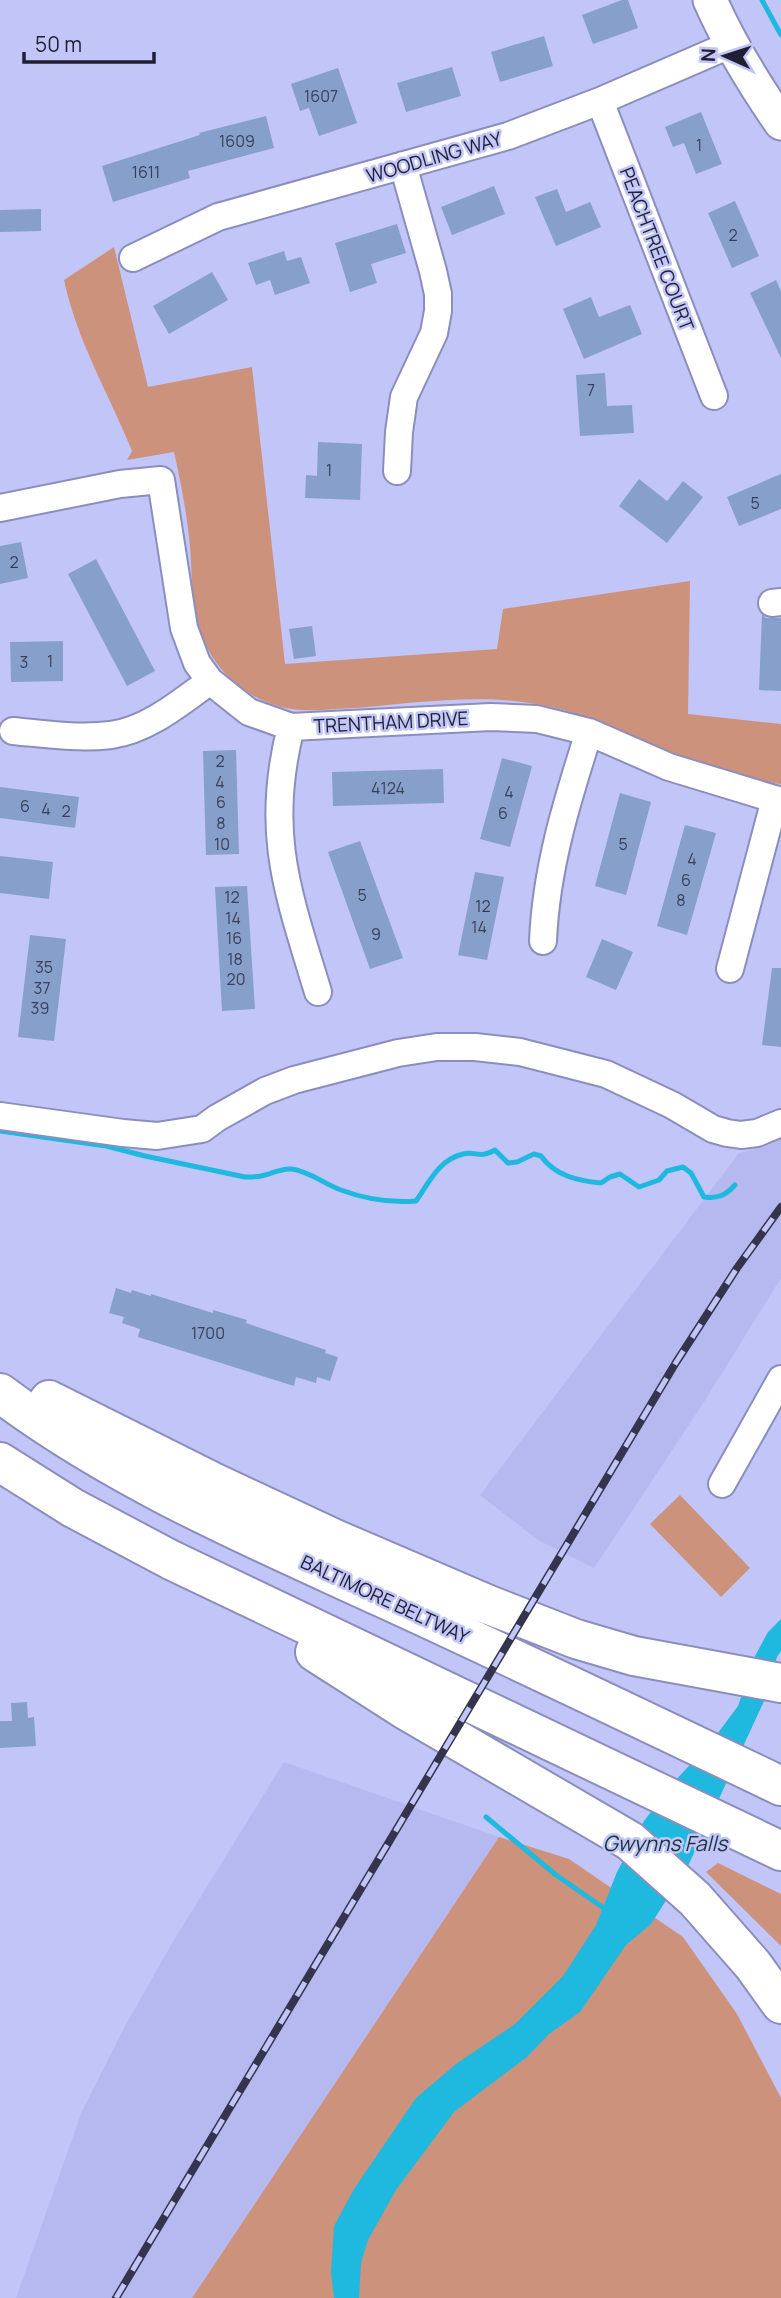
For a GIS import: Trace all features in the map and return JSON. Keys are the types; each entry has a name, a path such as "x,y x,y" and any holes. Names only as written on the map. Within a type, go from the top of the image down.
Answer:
{"highway":[{"path":"0,1373 215,1483 476,1600 576,1639 634,1656 781,1683"},
{"name":"BALTIMORE BELTWAY","path":"0,1393 28,1414 100,1458 199,1511 766,1779"},
{"path":"0,1462 73,1508 172,1560 781,1851"},
{"path":"172,1560 404,1709 630,1841 695,1899 753,1965 781,2004"}],"main road":[{"path":"710,0 760,93 781,123"}],"street":[{"name":"WOODLING WAY","path":"133,258 218,217 509,136 600,101 732,44"},
{"name":"PEACHTREE COURT","path":"600,101 714,397"},
{"path":"397,471 404,397 434,333 438,311 438,294 433,271 403,165"},
{"name":"TRENTHAM DRIVE","path":"0,508 120,484 161,480 184,628 198,663 210,681 249,712 291,727 491,717 537,719 589,732 669,767 778,800"},
{"path":"13,731 75,736 113,735 168,711 210,681"},
{"path":"291,727 279,786 279,846 288,894 318,992"},
{"path":"543,942 544,907 552,862 560,826 589,732"},
{"path":"730,969 778,800"},
{"path":"0,1116 158,1136 202,1129 265,1091 294,1080 398,1053 437,1047 475,1047 520,1052 606,1074 672,1105 713,1129 727,1133 757,1133 781,1123"},
{"path":"722,1484 781,1379"}],"shaded area":[{"path":"114,247 148,387 252,367 285,664 497,649 503,609 690,581 688,714 781,724 781,784 746,779 711,769 591,719 530,703 464,699 299,710 265,701 237,684 225,673 206,646 195,615 187,522 174,452 127,460 132,451 85,346 70,303 64,280"},
{"path":"781,1139 781,1278 704,1402 594,1568 538,1540 480,1495 739,1153 764,1147"},
{"path":"680,1495 750,1568 721,1597 650,1524"},
{"path":"284,1762 499,1837 192,2298 16,2298 82,2111 124,2028 171,1945"},
{"path":"499,1837 569,1859 683,1937 737,2014 781,2098 781,2298 192,2298"},
{"path":"718,1863 781,1894 781,1946 706,1872"}],"water":[{"name":"Gwynns Falls","path":"781,1619 781,1651 764,1701 688,1866 651,1924 626,1945 580,2012 549,2034 527,2057 454,2112 396,2190 368,2240 361,2263 359,2298 334,2298 331,2272 334,2226 354,2189 416,2098 456,2064 515,2024 563,1976 596,1925 617,1872 644,1821 738,1706 755,1656 768,1632"}],"building":[{"path":"628,0 638,28 593,44 582,15"},
{"path":"544,36 553,66 500,82 491,52"},
{"path":"452,67 461,96 406,112 397,83"},
{"path":"338,68 357,123 319,136 309,108 300,111 291,84"},
{"path":"701,112 722,164 696,174 684,143 673,147 665,127"},
{"path":"266,116 274,148 188,171 190,178 113,202 102,166 200,135 199,133"},
{"path":"494,186 505,214 452,235 441,207"},
{"path":"557,189 566,212 590,202 601,227 556,246 535,197"},
{"path":"735,201 759,256 732,268 708,213"},
{"path":"41,209 41,231 0,232 0,210"},
{"path":"397,224 406,253 371,264 377,283 350,292 335,243"},
{"path":"284,251 287,261 301,257 310,283 275,295 270,280 256,285 248,263"},
{"path":"212,272 228,300 169,334 153,306"},
{"path":"776,280 781,291 781,358 750,293"},
{"path":"591,297 599,317 630,305 642,334 584,359 563,309"},
{"path":"605,373 607,406 632,405 634,433 580,436 576,375"},
{"path":"318,442 362,444 360,500 305,498 306,475 317,476"},
{"path":"781,474 781,509 739,526 727,497"},
{"path":"639,479 667,501 683,481 703,497 667,543 619,506"},
{"path":"21,542 28,578 0,584 0,546"},
{"path":"96,559 155,671 127,686 68,574"},
{"path":"762,614 766,618 781,618 781,691 759,690"},
{"path":"312,626 316,656 294,659 289,629"},
{"path":"63,641 63,681 11,682 10,642"},
{"path":"236,750 239,854 206,855 203,751"},
{"path":"502,758 532,766 510,847 480,839"},
{"path":"443,769 444,803 333,806 332,772"},
{"path":"0,787 79,797 75,828 0,818"},
{"path":"620,793 651,802 626,895 595,886"},
{"path":"685,825 716,833 687,935 657,926"},
{"path":"360,841 403,958 370,969 328,852"},
{"path":"0,856 53,862 49,899 0,893"},
{"path":"475,872 504,877 487,960 458,955"},
{"path":"247,886 255,1009 222,1011 215,887"},
{"path":"30,935 66,939 54,1041 18,1037"},
{"path":"602,939 633,952 616,990 586,977"},
{"path":"772,968 781,968 781,1047 762,1045"},
{"path":"116,1288 131,1293 132,1290 151,1294 213,1313 213,1310 247,1320 246,1323 326,1350 325,1353 338,1357 330,1381 317,1377 316,1383 296,1377 294,1386 138,1337 140,1329 122,1323 124,1317 109,1313"},
{"path":"27,1702 28,1718 34,1717 36,1746 0,1748 0,1721 12,1721 11,1703"}],"waterway":[{"path":"762,0 781,35"},
{"path":"0,1131 106,1146 245,1177 292,1169 350,1193 388,1201 416,1201 435,1173 447,1161 463,1154 485,1154 495,1150 508,1163 534,1154 541,1156 560,1173 593,1182 601,1183 620,1174 639,1187 659,1180 667,1171 683,1167 691,1173 704,1197 721,1196 735,1185"},
{"path":"486,1817 556,1875 608,1911"}],"railway":[{"path":"116,2298 675,1364 737,1268 781,1207"}]}
